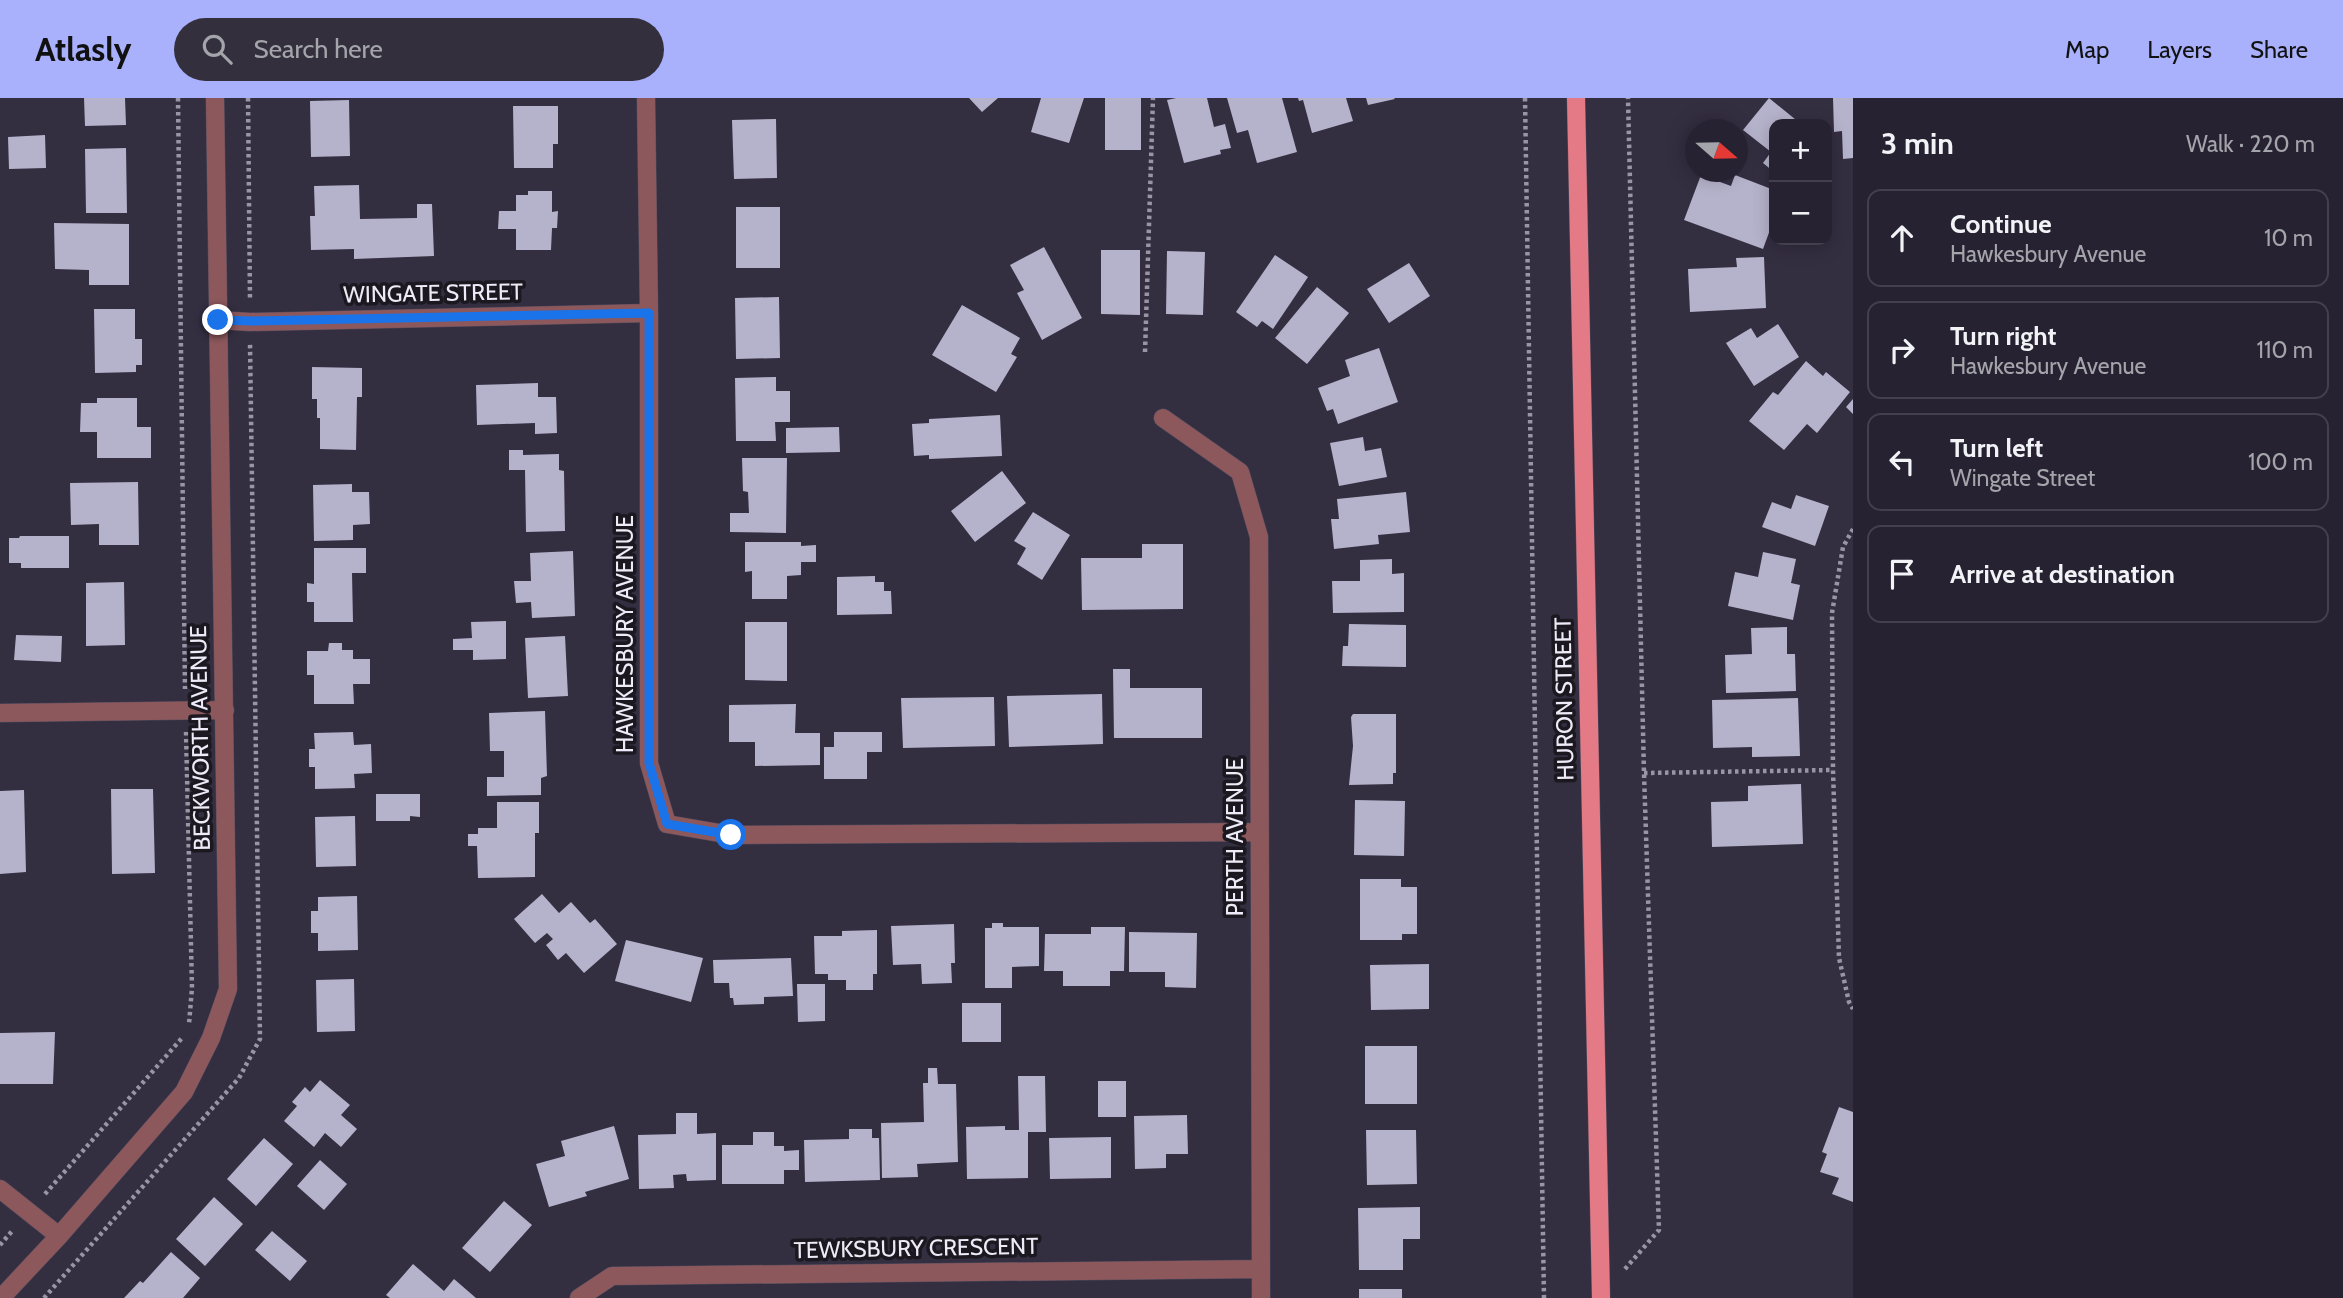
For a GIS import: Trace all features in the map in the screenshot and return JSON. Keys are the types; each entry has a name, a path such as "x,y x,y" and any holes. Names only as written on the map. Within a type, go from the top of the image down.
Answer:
{"main road":[{"name":"HURON STREET","path":"1576,98 1601,1298"}],"street":[{"name":"BECKWORTH AVENUE","path":"1,1298 60,1236 184,1092 211,1038 228,989 215,98"},
{"name":"HAWKESBURY AVENUE","path":"646,98 649,763 667,824 731,835 1260,832"},
{"name":"WINGATE STREET","path":"218,320 649,313"},
{"name":"PERTH AVENUE","path":"1163,418 1240,472 1259,537 1261,1298"},
{"path":"0,713 225,710"},
{"path":"0,1189 60,1236"},
{"name":"TEWKSBURY CRESCENT","path":"579,1298 612,1276 1261,1269"}],"path":[{"path":"29,1213 188,1031 192,988 178,98"},
{"path":"248,98 250,321"},
{"path":"1145,352 1153,98"},
{"path":"1525,98 1544,1298"},
{"path":"1625,1269 1660,1230 1644,773 1628,98"},
{"path":"1853,529 1843,547 1832,612 1833,770 1839,958 1853,1009"},
{"path":"1644,773 1833,770"}],"building":[{"path":"84,98 125,98 126,125 85,126"},
{"path":"969,98 998,98 982,112"},
{"path":"1041,98 1084,98 1069,143 1031,132"},
{"path":"1105,98 1141,98 1141,150 1105,150"},
{"path":"1207,98 1214,127 1225,124 1231,148 1220,150 1221,154 1184,163 1167,100"},
{"path":"1227,98 1282,98 1297,152 1257,163 1248,130 1237,133"},
{"path":"1298,98 1346,98 1353,121 1312,133 1303,100 1299,101"},
{"path":"1366,98 1394,98 1395,99 1368,105"},
{"path":"1769,98 1795,119 1769,119 1769,150 1748,134 1748,124"},
{"path":"1833,98 1853,98 1853,158 1843,159 1842,131 1834,132"},
{"path":"349,100 350,156 311,157 310,101"},
{"path":"513,106 558,106 558,144 553,144 553,168 514,168"},
{"path":"776,119 777,178 734,179 732,120"},
{"path":"45,135 46,168 9,169 8,137"},
{"path":"126,148 127,213 86,213 85,149"},
{"path":"1769,155 1769,168 1763,163"},
{"path":"1748,180 1769,188 1769,233 1763,249 1684,220 1698,182 1720,182 1731,186 1732,182"},
{"path":"359,185 360,219 417,218 417,204 432,204 434,256 354,259 354,249 311,250 310,216 315,216 314,186"},
{"path":"528,191 552,191 552,212 558,211 557,228 552,228 551,250 516,250 516,229 498,229 499,211 516,211 516,195 528,195"},
{"path":"736,207 780,207 780,268 736,268"},
{"path":"54,223 129,224 129,285 89,285 89,270 55,269"},
{"path":"1044,247 1082,318 1042,340 1017,293 1024,290 1010,265"},
{"path":"1101,250 1140,250 1140,315 1101,314"},
{"path":"1167,251 1205,252 1203,315 1166,314"},
{"path":"1275,255 1308,277 1273,329 1262,321 1257,327 1236,312"},
{"path":"1764,257 1766,308 1690,312 1688,269 1737,267 1736,258"},
{"path":"1409,263 1430,296 1389,323 1367,289"},
{"path":"1317,287 1349,313 1307,364 1275,338"},
{"path":"779,297 780,358 736,359 735,298"},
{"path":"962,305 1020,338 1011,354 1017,357 996,392 932,355"},
{"path":"94,309 135,309 135,339 142,339 142,365 136,365 136,372 95,373"},
{"path":"1778,324 1799,357 1754,386 1726,343 1751,328 1757,338"},
{"path":"1379,348 1398,402 1338,424 1333,409 1327,411 1318,388 1350,376 1345,360"},
{"path":"1806,361 1823,376 1826,372 1850,392 1817,433 1807,424 1784,450 1749,421 1773,392 1778,395"},
{"path":"312,367 362,368 362,397 357,397 356,450 320,449 317,399 312,399"},
{"path":"776,377 776,391 790,391 790,422 775,422 776,441 736,441 735,378"},
{"path":"538,383 538,397 556,397 557,433 535,434 535,423 477,425 476,385"},
{"path":"97,398 137,398 137,427 151,427 151,458 97,458 97,432 80,432 81,403 97,403"},
{"path":"1853,399 1853,414 1846,407"},
{"path":"1000,415 1002,456 929,459 929,455 914,456 912,424 929,423 929,419"},
{"path":"839,427 840,452 786,453 786,428"},
{"path":"1363,437 1365,451 1381,448 1387,477 1339,486 1330,443"},
{"path":"509,450 523,450 523,455 559,454 559,470 564,471 565,531 526,532 525,470 509,470"},
{"path":"742,458 787,458 786,533 730,532 730,513 749,513 748,492 743,491"},
{"path":"1002,471 1026,503 975,542 951,511"},
{"path":"138,482 139,545 99,545 99,524 71,525 70,483"},
{"path":"352,484 352,492 369,492 370,524 353,525 353,540 314,541 313,485"},
{"path":"1406,492 1410,532 1378,535 1379,544 1334,549 1331,519 1339,519 1337,499"},
{"path":"1796,495 1829,506 1815,546 1762,527 1772,502 1791,509"},
{"path":"1033,512 1070,535 1042,580 1017,564 1026,548 1014,541"},
{"path":"69,536 69,568 21,568 21,563 9,563 9,538"},
{"path":"745,542 801,542 801,546 816,545 816,562 801,562 801,575 787,576 787,599 752,599 752,571 745,572"},
{"path":"1142,544 1183,544 1183,609 1082,610 1081,558 1142,558"},
{"path":"314,548 366,548 366,573 352,573 353,622 314,622 314,602 307,602 307,583 314,584"},
{"path":"573,551 575,616 532,618 531,602 516,603 514,581 531,581 530,553"},
{"path":"1763,552 1796,559 1791,583 1800,585 1793,620 1728,606 1735,572 1758,577"},
{"path":"1392,559 1392,574 1404,573 1404,612 1333,613 1332,581 1360,581 1360,560"},
{"path":"875,576 875,582 884,582 884,591 891,591 892,614 837,615 837,577"},
{"path":"124,582 125,645 86,646 86,583"},
{"path":"506,621 506,659 473,660 473,650 453,650 453,639 472,638 471,622"},
{"path":"745,622 787,622 787,681 745,680"},
{"path":"1349,624 1406,625 1406,667 1342,666 1343,646 1348,646"},
{"path":"1787,627 1787,654 1795,654 1796,691 1726,693 1725,655 1752,654 1751,628"},
{"path":"16,635 62,636 61,662 14,660"},
{"path":"565,636 568,696 528,698 525,638"},
{"path":"329,643 342,643 342,650 353,650 353,659 370,659 370,684 353,684 354,704 314,704 314,675 307,675 307,651 328,651"},
{"path":"1113,669 1130,669 1130,688 1202,688 1202,738 1114,738"},
{"path":"1102,694 1103,744 1009,747 1007,696"},
{"path":"994,697 995,746 903,748 901,698"},
{"path":"1798,698 1800,756 1752,757 1752,747 1713,748 1712,700"},
{"path":"796,704 795,733 820,733 820,765 755,766 755,742 729,742 729,705"},
{"path":"545,711 547,776 541,778 541,795 487,796 487,777 504,777 504,751 490,751 489,713"},
{"path":"1353,714 1396,714 1396,773 1393,773 1393,784 1349,785"},
{"path":"353,732 354,745 371,744 372,773 354,774 355,788 315,789 315,767 309,767 309,749 315,749 314,733"},
{"path":"834,732 882,732 882,752 867,752 867,779 824,779 824,747 834,747"},
{"path":"1801,784 1803,844 1712,847 1711,802 1748,801 1748,786"},
{"path":"111,789 153,789 155,873 112,874"},
{"path":"24,790 26,872 0,874 0,791"},
{"path":"376,794 420,794 420,817 410,816 410,821 376,821"},
{"path":"1355,800 1405,801 1404,856 1354,855"},
{"path":"497,802 539,802 539,833 535,833 535,877 478,878 477,846 468,846 468,834 478,834 478,828 497,828"},
{"path":"355,816 356,866 316,867 315,817"},
{"path":"1360,879 1401,879 1401,887 1417,887 1417,934 1402,934 1402,940 1360,940"},
{"path":"542,894 559,913 571,902 590,923 595,919 617,944 584,973 566,953 558,960 546,945 553,939 547,933 535,943 514,919"},
{"path":"357,896 358,950 318,951 318,933 311,933 311,911 318,911 318,897"},
{"path":"992,923 1003,923 1003,927 1039,927 1039,966 1012,967 1012,988 985,988 985,928 992,928"},
{"path":"954,924 955,963 951,963 952,983 922,984 921,964 893,965 891,926"},
{"path":"1091,927 1125,927 1124,971 1110,971 1110,986 1063,986 1063,971 1044,971 1045,934 1091,934"},
{"path":"877,930 877,974 873,974 873,990 846,990 846,980 828,980 828,974 815,974 814,936 842,936 842,931"},
{"path":"1129,932 1197,933 1196,988 1165,987 1165,972 1129,972"},
{"path":"626,940 703,958 691,1002 615,981"},
{"path":"791,958 793,996 764,997 764,1004 734,1005 733,998 730,998 729,983 714,983 713,960"},
{"path":"1429,964 1429,1009 1371,1010 1370,965"},
{"path":"354,979 355,1031 317,1032 316,980"},
{"path":"797,984 825,984 825,1021 798,1022"},
{"path":"962,1003 1001,1003 1001,1042 962,1042"},
{"path":"55,1032 53,1084 0,1084 0,1033"},
{"path":"1365,1046 1417,1046 1417,1104 1365,1104"},
{"path":"928,1068 937,1068 938,1084 956,1084 958,1162 917,1164 918,1177 882,1178 881,1123 924,1122 923,1083 928,1083"},
{"path":"1018,1076 1045,1076 1046,1132 1028,1132 1028,1178 967,1179 966,1127 1005,1126 1005,1130 1019,1130"},
{"path":"320,1080 350,1105 341,1115 357,1129 341,1147 325,1133 314,1147 284,1121 297,1106 292,1102 305,1087 310,1092"},
{"path":"1098,1081 1126,1081 1126,1117 1098,1117"},
{"path":"1839,1107 1853,1112 1853,1202 1832,1194 1839,1178 1820,1172 1827,1154 1822,1152"},
{"path":"676,1113 697,1113 697,1134 716,1133 716,1180 687,1181 686,1174 673,1175 674,1188 639,1189 638,1135 676,1134"},
{"path":"1187,1115 1188,1154 1166,1154 1166,1168 1135,1169 1134,1116"},
{"path":"614,1126 629,1179 585,1192 587,1196 549,1207 536,1164 565,1156 561,1141"},
{"path":"849,1129 872,1129 872,1138 879,1138 880,1180 805,1182 804,1140 849,1139"},
{"path":"1366,1130 1416,1130 1417,1184 1367,1185"},
{"path":"753,1132 774,1132 774,1146 784,1146 784,1151 799,1150 799,1170 784,1170 784,1184 722,1184 722,1145 753,1145"},
{"path":"1111,1137 1111,1178 1050,1179 1049,1138"},
{"path":"264,1138 293,1164 256,1206 227,1179"},
{"path":"320,1160 347,1184 324,1210 297,1186"},
{"path":"214,1197 243,1224 205,1266 176,1239"},
{"path":"504,1201 532,1225 490,1272 462,1248"},
{"path":"1420,1207 1420,1239 1403,1239 1403,1270 1359,1270 1358,1208"},
{"path":"272,1231 307,1261 290,1281 255,1250"},
{"path":"171,1252 200,1278 183,1298 124,1298 140,1281 143,1283"},
{"path":"413,1264 444,1291 454,1279 476,1298 390,1298 386,1295"},
{"path":"1359,1289 1402,1289 1402,1298 1359,1298"}],"route":[{"path":"218,320 649,313 649,763 667,824 731,835"}]}
